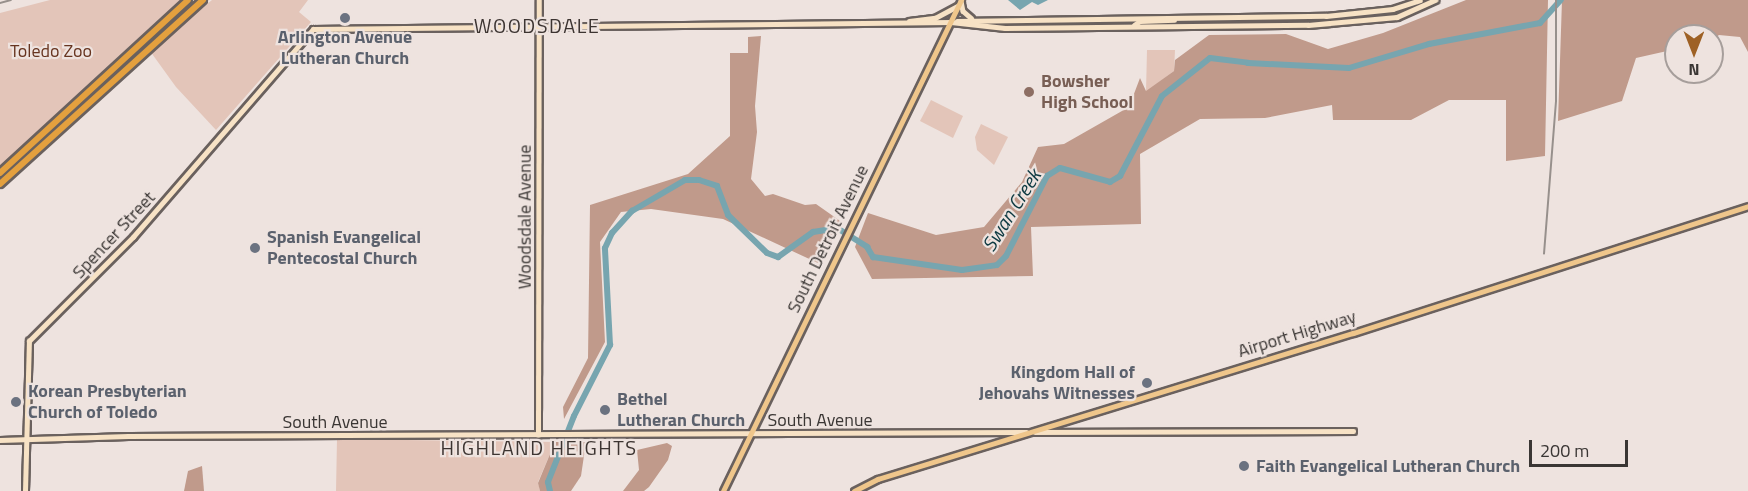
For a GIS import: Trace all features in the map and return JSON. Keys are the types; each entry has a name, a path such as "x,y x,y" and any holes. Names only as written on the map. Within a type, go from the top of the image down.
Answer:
{"highway":[{"path":"0,173 188,0"},
{"path":"0,184 203,0"}],"main road":[{"name":"South Detroit Avenue","path":"723,491 961,2"},
{"name":"Airport Highway","path":"854,491 878,479 1748,206"}],"street":[{"name":"Woodsdale Avenue","path":"539,0 541,435"},
{"path":"539,27 904,23 1352,14 1393,9 1420,0"},
{"path":"951,22 993,28 1345,22 1397,17 1435,0"},
{"path":"904,23 934,18 961,2 964,14 976,20"},
{"path":"1134,25 1140,21 1228,17"},
{"name":"Spencer Street","path":"25,491 29,341 133,237 313,29 539,27"},
{"name":"South Avenue","path":"0,440 128,436 1353,431"}],"green space":[{"name":"Toledo Zoo","path":"50,0 180,0 0,166 0,13"},
{"path":"212,0 308,0 299,12 311,22 216,130 176,87 150,51"},
{"path":"1147,50 1175,50 1174,71 1146,92"},
{"path":"931,100 963,116 953,138 920,121"},
{"path":"981,124 1008,137 994,165 977,150 975,137"},
{"path":"337,439 555,442 538,482 540,491 336,491"}],"shaded area":[{"path":"1466,0 1548,0 1545,156 1506,161 1506,100 1449,100 1411,120 1333,120 1332,105 1265,118 1200,119 1140,154 1141,224 1031,227 1033,276 872,279 855,247 868,213 936,235 984,227 1022,182 1038,147 1064,144 1129,107 1140,78 1146,91 1174,71 1175,60 1209,35 1286,34 1328,49 1383,33"},
{"path":"1562,0 1748,0 1748,52 1740,37 1724,35 1724,24 1664,24 1664,52 1636,58 1622,101 1558,121"},
{"path":"761,36 755,106 757,132 751,179 765,196 773,194 805,205 816,204 843,223 818,263 723,219 651,209 621,212 600,242 605,342 564,419 563,407 588,358 590,205 688,174 730,136 730,53 748,53 748,37"},
{"path":"555,442 586,442 581,476 571,491 540,491 538,483"},
{"path":"667,443 672,446 668,460 649,487 644,491 623,491 639,470 637,450"},
{"path":"202,466 204,491 184,491 188,471"}],"water":[{"path":"1008,0 1048,0 1038,5 1032,2 1020,10"}],"waterway":[{"name":"Swan Creek","path":"550,491 548,482 574,416 610,345 605,248 612,233 632,211 685,180 699,180 717,186 728,215 767,253 778,257 813,232 837,228 867,247 873,257 962,270 997,265 1006,256 1047,176 1060,168 1110,182 1120,176 1162,96 1210,58 1248,63 1349,68 1429,44 1540,23 1561,0"}],"railway":[{"path":"0,3 11,0"},
{"path":"1544,254 1556,101 1556,0"}],"place":[{"name":"Arlington Avenue Lutheran Church","path":"345,18"},
{"name":"Bowsher High School","path":"1029,92"},
{"name":"Spanish Evangelical Pentecostal Church","path":"255,248"},
{"name":"Kingdom Hall of Jehovahs Witnesses","path":"1147,383"},
{"name":"Korean Presbyterian Church of Toledo","path":"16,402"},
{"name":"Bethel Lutheran Church","path":"605,410"},
{"name":"Faith Evangelical Lutheran Church","path":"1244,466"}],"district":[{"name":"WOODSDALE","path":"537,25"},
{"name":"HIGHLAND HEIGHTS","path":"539,447"}]}
